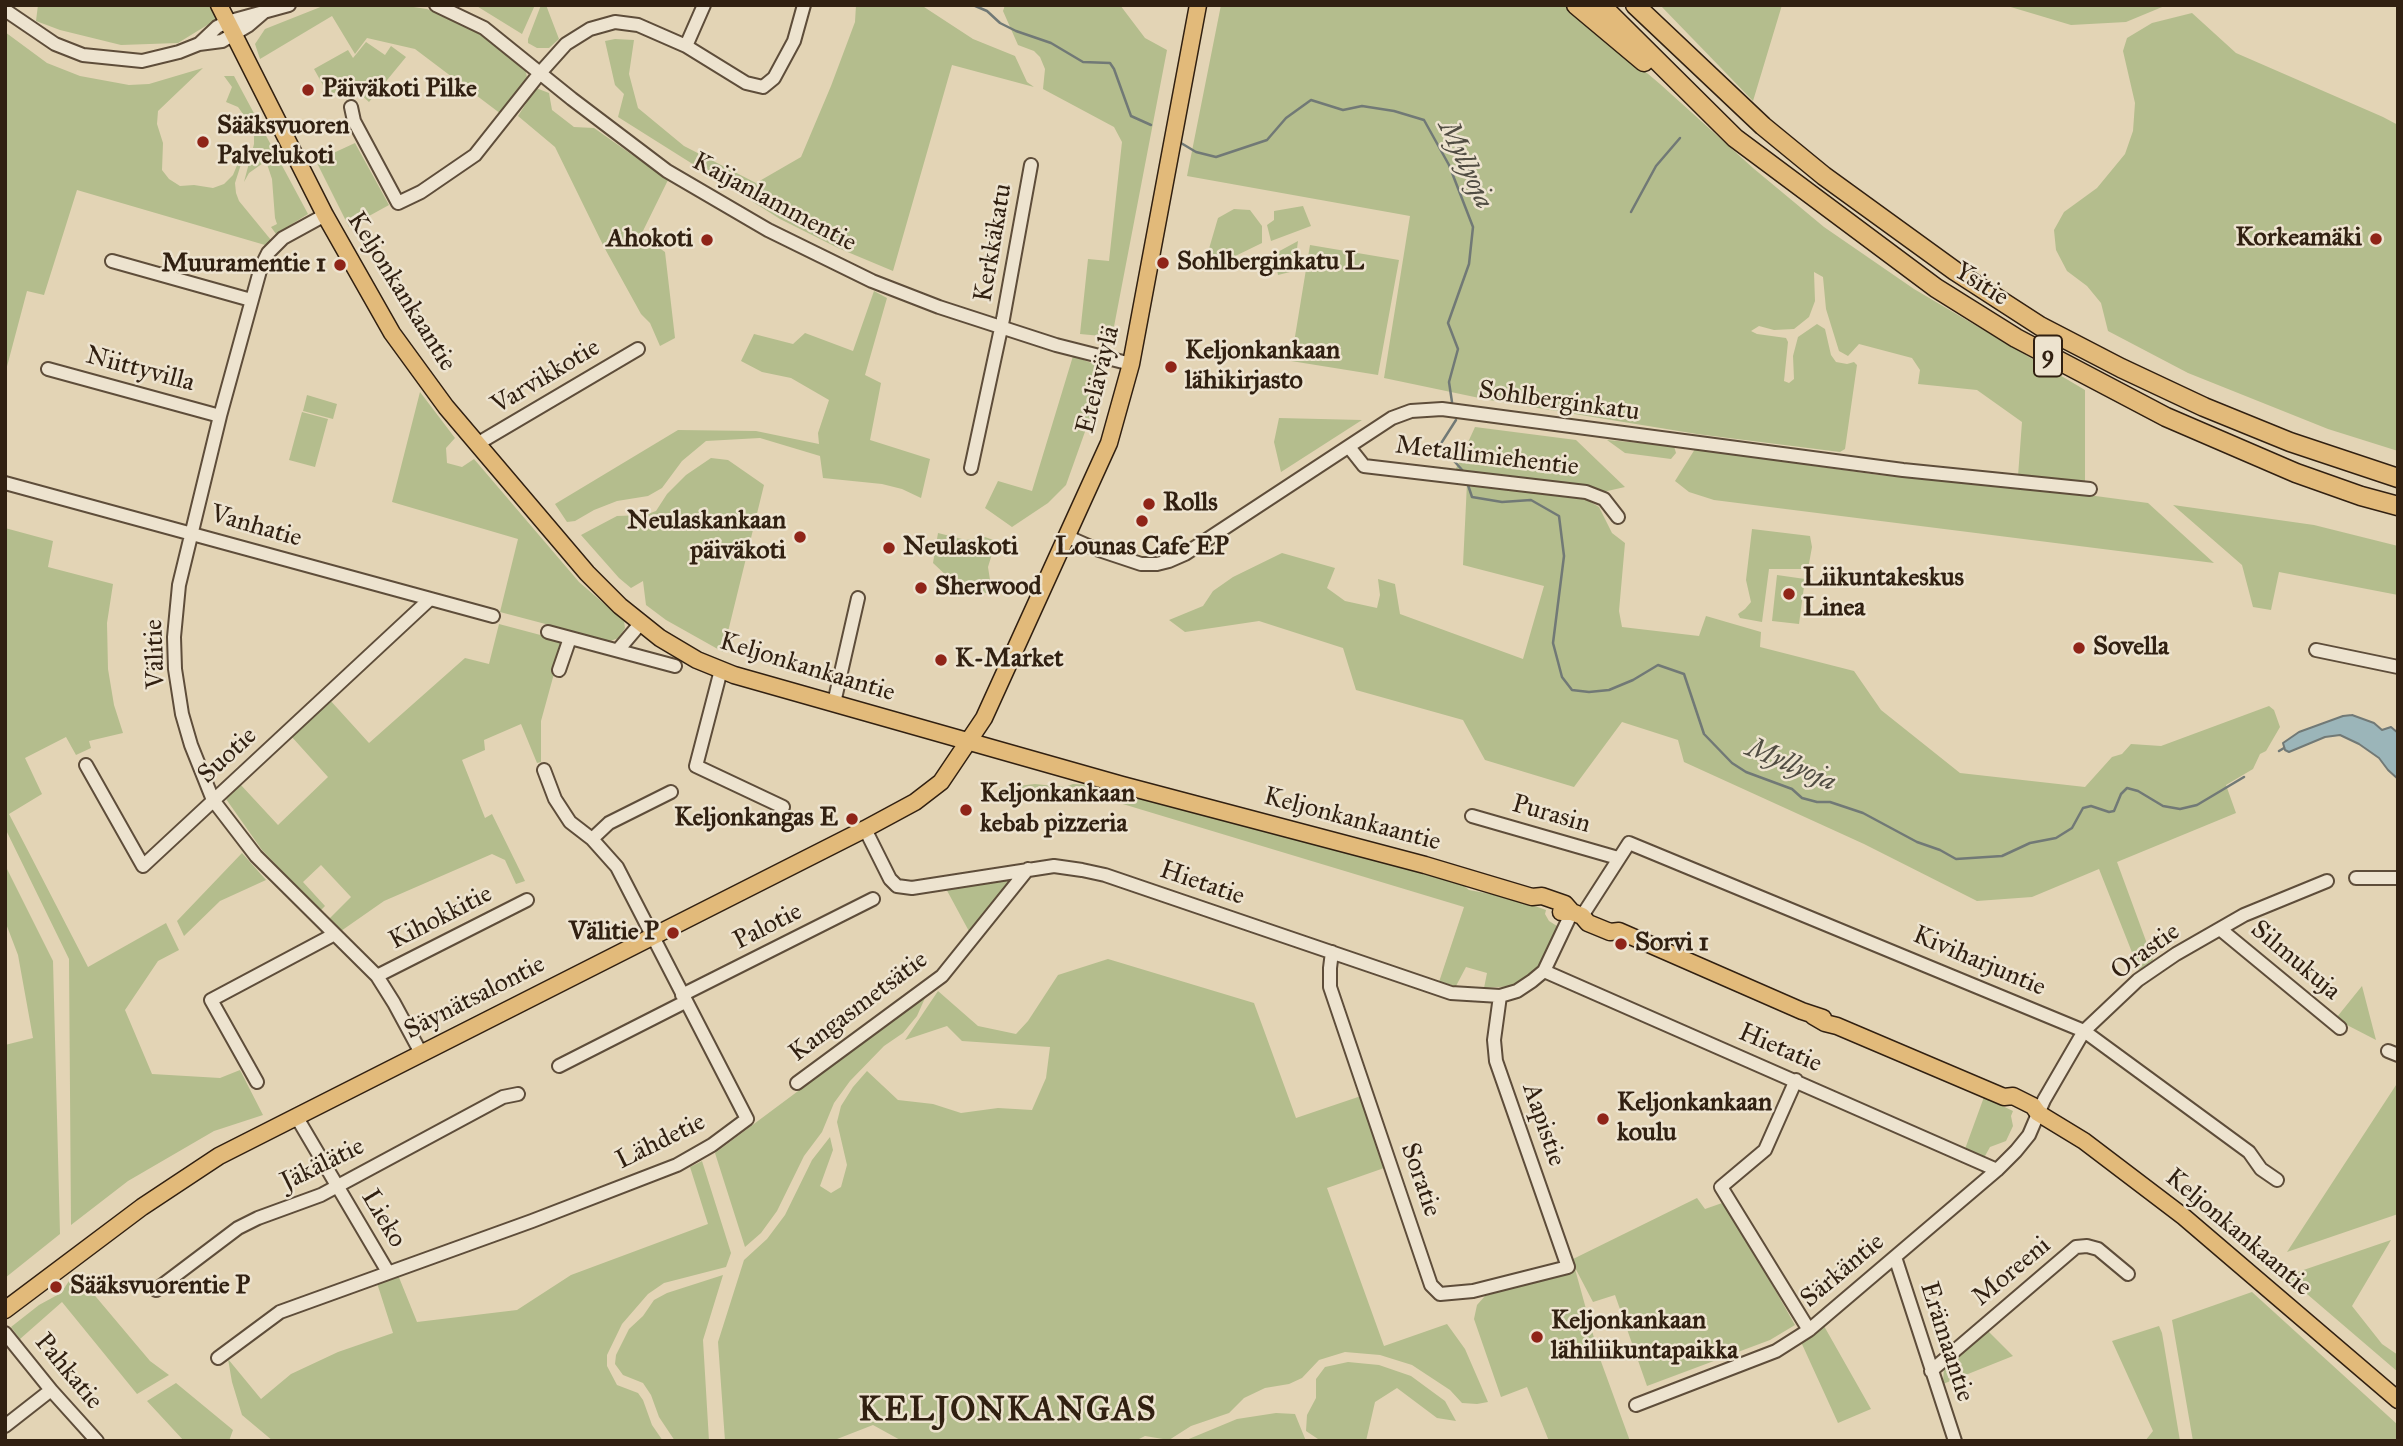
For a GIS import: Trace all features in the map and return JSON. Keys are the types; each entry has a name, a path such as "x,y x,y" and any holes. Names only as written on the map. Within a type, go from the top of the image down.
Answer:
{"highway":[{"path":"1576,5 1735,138"},
{"name":"Ysitie","path":"1601,5 1735,138 1936,288 2016,338 2166,417 2296,473 2398,506"},
{"name":"Ysitie","path":"1635,5 1754,118 1824,176 1955,271 2040,326 2204,407 2290,442 2398,478"}],"main road":[{"name":"Keljonkankaantie","path":"219,5 325,215 392,334 418,372 587,573 640,624 697,660 721,670 1122,785 1417,863 1532,897 1539,904 1562,912 1601,918 1613,924 1619,931 1825,1023 2004,1097 2010,1104 2029,1113 2038,1113 2130,1174 2398,1400"},
{"name":"Eteläväylä","path":"970,741 984,718 1109,443 1131,364 1198,5"},
{"name":"Säynätsalontie","path":"5,1310 142,1207 219,1156 915,802 941,782 970,741"}],"street":[{"path":"5,10 55,44 83,55 142,61 199,44 222,41 230,29 263,13 289,5"},
{"name":"Kaijanlammentie","path":"436,5 484,28 667,171 768,230 872,281 1001,329 1131,364"},
{"path":"685,46 704,5"},
{"path":"351,107 354,121 398,203 421,192 475,155 566,44 590,29 615,22 638,25 685,46 752,86 763,87 774,78 794,41 804,5"},
{"name":"Kerkkäkatu","path":"971,468 1001,329 1031,165"},
{"name":"Välitie","path":"325,215 283,238 268,253 261,267 220,416 179,585 174,637 175,669 182,714 191,745 214,800 256,856 377,976 421,1053"},
{"path":"112,261 251,300"},
{"name":"Varvikkotie","path":"477,444 638,349"},
{"name":"Niittyvilla","path":"48,369 220,416"},
{"name":"Sohlberginkatu","path":"1068,537 1141,564 1169,561 1185,554 1392,418 1411,411 1442,409 1903,470 2090,489"},
{"name":"Metallimiehentie","path":"1349,447 1364,466 1578,491 1604,499 1618,517"},
{"name":"Vanhatie","path":"5,483 493,616"},
{"path":"834,703 858,598"},
{"name":"Suotie","path":"86,765 143,866 429,600"},
{"path":"618,650 640,624"},
{"path":"548,632 674,666"},
{"path":"559,670 570,638"},
{"path":"2316,650 2398,667"},
{"path":"721,670 695,766 783,807"},
{"name":"Lähdetie","path":"218,1358 280,1312 677,1165 712,1145 747,1119 617,866 592,839 570,822 555,799 544,770"},
{"path":"592,839 608,823 671,792"},
{"name":"Purasin","path":"1472,816 1618,858"},
{"name":"Hietatie","path":"865,829 890,879 897,886 912,888 1054,866 1105,875 1451,993 1500,996 1517,991 1544,971 1577,914 1629,843"},
{"name":"Kiviharjuntie","path":"1629,843 2084,1031 2249,1152 2261,1169 2277,1180"},
{"name":"Kangasmetsätie","path":"797,1083 942,976 1028,869"},
{"path":"2356,878 2398,878"},
{"name":"Orastie","path":"2038,1113 2084,1031 2138,980 2176,954 2244,915 2327,881"},
{"name":"Palotie","path":"559,1066 873,899"},
{"name":"Kihokkitie","path":"377,976 527,900"},
{"name":"Silmukuja","path":"2220,929 2340,1028"},
{"path":"257,1082 211,1000 333,935"},
{"name":"Soratie","path":"1332,952 1329,968 1331,987 1431,1285 1436,1292 1450,1295 1473,1291 1568,1266"},
{"name":"Hietatie","path":"1544,971 1997,1170"},
{"name":"Aapistie","path":"1500,996 1494,1040 1496,1061 1568,1266"},
{"path":"1796,1080 1765,1150 1721,1187 1809,1330"},
{"name":"Jäkälätie","path":"156,1290 238,1228 313,1199 503,1097 518,1094"},
{"name":"Särkäntie","path":"1636,1405 1776,1351 1809,1330 1997,1170 2029,1135 2038,1113"},
{"name":"Lieko","path":"296,1116 388,1272"},
{"name":"Moreeni","path":"1931,1371 2076,1247 2098,1249 2128,1274"},
{"name":"Erämaantie","path":"1895,1257 1955,1441"},
{"name":"Pahkatie","path":"5,1333 97,1441"},
{"path":"5,1426 51,1390"}],"green space":[{"path":"38,5 217,5 222,16 178,43 121,45 60,30 36,21"},
{"path":"400,5 427,9 482,34 525,68 528,82 501,114 415,49 367,38 355,54 332,16 260,59 255,44 265,29 323,6"},
{"path":"475,5 535,5 522,34"},
{"path":"541,5 546,5 559,39 549,48 537,48 528,43"},
{"path":"856,5 921,5 973,39 1015,56 1027,82 1034,87 952,65 893,271 780,219 618,117 624,94 615,85 605,41 634,40 629,74 638,108 684,146 756,183 801,157 855,22"},
{"path":"1005,5 1120,5 1145,38 1167,50 1112,337 1080,334 1088,259 1109,261 1122,142 1114,127 1043,89 1045,69 1040,57 1034,51 1018,45 1003,11"},
{"path":"1221,5 1566,5 1824,227 1914,289 2085,390 2085,481 2018,476 2022,422 1977,390 1918,384 1920,370 1912,358 1859,344 1848,356 1839,351 1826,309 1823,277 1814,272 1815,301 1809,317 1794,329 1774,330 1759,326 1751,331 1786,338 1788,342 1784,381 1789,383 1794,379 1793,356 1798,337 1817,324 1825,329 1831,355 1836,362 1854,362 1857,365 1845,449 1840,452 1697,434 1489,400 1384,378 1410,216 1187,176"},
{"path":"1660,5 1782,5 1753,101"},
{"path":"2004,5 2167,5 2126,22 2071,25"},
{"path":"2192,13 2236,53 2398,125 2398,451 2328,429 2188,373 2108,331 2101,303 2087,286 2067,271 2056,250 2054,230 2064,212 2097,188 2125,154 2133,131 2135,103 2123,51 2127,38 2152,23"},
{"path":"5,32 47,63 80,76 129,85 149,84 203,68 158,111 157,124 163,143 162,170 180,186 213,188 224,184 233,175 240,158 242,161 235,183 239,201 271,240 265,245 77,190 44,295 27,291 5,374"},
{"path":"366,42 385,55 391,46 406,57 369,102 349,84 329,96 314,69 348,50 353,58"},
{"path":"224,76 234,76 308,214 276,234 271,227 277,224 272,179 266,161 249,173 244,182 254,134 238,107 226,102 232,87"},
{"path":"536,88 549,93 552,110 574,127 594,128 668,180 641,235 665,252 675,338 660,346 650,323 641,314 604,247 555,147 518,116"},
{"path":"355,143 389,205 349,227 316,161"},
{"path":"1303,206 1311,226 1271,241 1267,225 1274,220 1274,211"},
{"path":"1234,209 1250,210 1262,226 1262,243 1223,262 1206,259 1218,218"},
{"path":"1298,241 1294,271 1278,275 1274,254"},
{"path":"1310,245 1399,260 1378,375 1291,361"},
{"path":"874,291 887,298 865,375 881,383 870,440 930,459 921,498 882,484 823,478 820,456 760,438 706,441 682,461 662,488 648,496 617,501 575,521 567,522 555,504 678,430 756,431 819,444 818,433 829,400 791,378 762,372 741,361 754,334 793,344 805,333 853,351"},
{"path":"1073,356 1102,367 1097,398 1066,485 1048,503 1012,527 985,508 998,481 1032,491"},
{"path":"420,392 455,438 446,448 447,463 462,467 474,459 579,582 624,621 625,628 619,638 610,641 500,612 518,539 392,502"},
{"path":"307,395 337,404 333,419 303,411"},
{"path":"302,412 328,419 315,467 289,460"},
{"path":"1279,418 1362,420 1281,472 1274,442"},
{"path":"1475,427 1576,440 1625,487 1603,492 1454,473"},
{"path":"1607,440 1674,446 1676,453 1671,459 1625,453"},
{"path":"1695,449 1879,475 2148,503 2214,563 1714,500 1689,492 1675,481"},
{"path":"711,458 728,460 764,485 723,652 666,620 646,605 643,581 631,588 581,535 617,516 645,515 656,511 667,494 686,475"},
{"path":"1467,483 1584,498 1599,507 1612,533 1625,543 1619,611 1622,627 1699,636 1706,616 1761,632 1760,647 1854,671 1881,710 1960,773 2085,787 2112,757 2122,754 2131,744 2161,746 2269,706 2274,710 2280,727 2266,751 2260,754 2253,769 2226,785 2236,813 2117,862 2153,960 2139,970 2099,869 2032,897 1977,901 1864,844 1684,762 1678,740 1622,722 1574,787 1485,760 1463,720 1356,690 1343,648 1259,621 1185,632 1169,620 1203,606 1213,591 1233,577 1282,553 1335,568 1327,588 1345,601 1377,608 1380,595 1378,579 1395,584 1400,614 1523,659 1544,586 1463,565"},
{"path":"2173,505 2314,525 2398,546 2398,595 2279,572 2271,610 2253,607 2242,565"},
{"path":"5,528 53,541 48,567 113,584 107,623 108,669 114,705 123,733 89,741 91,748 76,755 66,737 25,758 42,794 9,814 88,967 166,923 179,950 158,961 125,1010 152,1074 220,1078 240,1070 263,1115 214,1131 128,1181 71,1225 69,959 5,828"},
{"path":"1752,529 1810,536 1812,547 1808,569 1769,569 1762,622 1740,618 1738,614 1751,602 1746,580"},
{"path":"938,533 966,540 985,537 996,541 988,567 992,593 980,593 949,578 933,563"},
{"name":"Liikuntakeskus Linea","path":"1777,575 1805,579 1799,624 1772,621"},
{"path":"499,624 563,641 541,721 541,762 537,763 521,724 484,740 485,750 462,760 485,818 492,814 525,881 516,884 505,860 492,854 384,901 341,931 329,919 351,897 321,865 303,882 325,906 320,911 262,850 226,799 240,784 278,825 328,777 291,736 329,699 369,743 465,658 489,664"},
{"path":"1035,784 1065,787 1073,784 1091,785 1458,881 1469,890 1512,898 1546,910 1549,921 1557,926 1538,969 1514,986 1484,988 1487,973 1466,967 1456,986 1439,982 1464,907 1083,792 1057,791 999,796 999,788"},
{"path":"242,853 266,880 220,901 184,936 177,921"},
{"path":"5,865 53,961 60,1234 5,1278 5,1045 33,1038 18,955 5,921"},
{"path":"1003,875 1011,886 971,935 944,885"},
{"path":"1108,959 1254,1003 1296,1118 1361,1096 1387,1167 1327,1188 1384,1346 1447,1324 1465,1349 1488,1402 1462,1403 1450,1390 1412,1365 1380,1355 1345,1352 1319,1360 1302,1378 1289,1384 1265,1388 1244,1398 1229,1413 1191,1426 1169,1440 1145,1436 1135,1441 902,1441 873,1425 832,1441 725,1441 718,1342 744,1260 767,1239 785,1215 812,1160 830,1137 833,1150 820,1186 831,1193 841,1187 847,1165 837,1122 841,1106 853,1087 867,1071 898,1100 933,1104 961,1113 998,1108 1032,1110 1046,1078 1050,1047 962,1041 947,1026 905,1040 938,991 978,1026 1016,1034 1028,1021 1058,975"},
{"path":"2362,986 2376,1040 2337,1017"},
{"path":"929,989 917,1016 903,1033 884,1046 850,1081 834,1103 822,1132 804,1156 777,1211 761,1233 745,1247 715,1153"},
{"path":"2398,1082 2398,1214 2287,1252"},
{"path":"1984,1097 2013,1111 2013,1126 2006,1141 1990,1147 1985,1156 1977,1156 1965,1149"},
{"path":"702,1161 731,1253 726,1267 664,1283 648,1294 622,1324 607,1355 607,1366 617,1385 638,1393 652,1425 663,1441 273,1441 242,1415 228,1359 261,1399 291,1374 338,1352 393,1333 377,1283 398,1275 417,1322 517,1310 571,1275 708,1224 690,1167"},
{"path":"1697,1198 1705,1209 1725,1202 1795,1325 1770,1340 1647,1386 1615,1295 1593,1302 1571,1260"},
{"path":"2391,1240 2352,1306 2382,1344 2398,1355 2398,1372 2286,1276"},
{"name":"Keljonkankaan lähiliikuntapaikka","path":"1575,1269 1599,1356 1630,1441 1549,1441 1527,1387 1501,1397 1474,1319 1477,1305 1485,1296"},
{"path":"75,1272 150,1361 169,1375 137,1394 62,1302 20,1339 11,1327 39,1305 61,1293"},
{"path":"723,1275 703,1340 709,1441 675,1441 659,1417 651,1395 643,1383 623,1375 615,1364 616,1355 629,1329 643,1316 654,1300 667,1293"},
{"path":"2252,1292 2398,1425 2398,1441 2193,1441 2172,1320"},
{"path":"1824,1326 1871,1409 1838,1423 1801,1342"},
{"path":"2159,1326 2180,1441 2145,1441 2153,1431 2112,1341"},
{"path":"1988,1331 2013,1356 1943,1384 1944,1365"},
{"path":"1348,1362 1379,1365 1411,1376 1445,1401 1456,1421 1437,1418 1397,1388 1375,1402 1366,1441 1321,1441 1306,1431 1307,1415 1316,1398 1316,1379 1325,1367"},
{"path":"176,1383 233,1430 229,1441 184,1441 147,1401"},
{"path":"1276,1413 1295,1414 1306,1441 1184,1441 1237,1419"}],"water":[{"path":"2352,715 2374,723 2382,730 2391,727 2398,733 2398,779 2379,758 2340,735 2325,737 2289,752 2285,750 2283,743 2299,732"}],"waterway":[{"name":"Myllyoja","path":"973,5 987,11 1000,23 1051,43 1083,62 1110,63 1131,116 1151,125"},
{"name":"Myllyoja","path":"1181,143 1196,152 1216,157 1267,140 1286,118 1311,100 1343,110 1362,106 1394,111 1424,120 1449,165 1473,227 1469,264 1448,323 1458,349 1449,382 1452,402"},
{"path":"1631,212 1656,166 1680,138"},
{"name":"Myllyoja","path":"1456,420 1440,445 1463,471"},
{"name":"Myllyoja","path":"1468,485 1472,497 1502,502 1531,500 1559,516 1564,556 1553,643 1562,677 1572,690 1609,690 1658,665 1684,674 1704,734 1732,763 1746,772 1792,789 1802,798 1830,802 1863,813 1956,859 2002,856 2030,843 2056,838 2072,828 2083,808 2091,806 2114,811 2121,794 2127,788 2138,791 2163,806 2180,809 2197,805 2244,777"},
{"path":"2279,751 2284,748"}],"place":[{"name":"Päiväkoti Pilke","path":"308,90"},
{"name":"Sääksvuoren Palvelukoti","path":"203,142"},
{"name":"Korkeamäki","path":"2376,239"},
{"name":"Ahokoti","path":"707,240"},
{"name":"Sohlberginkatu L","path":"1163,263"},
{"name":"Muuramentie 1","path":"340,265"},
{"name":"Keljonkankaan lähikirjasto","path":"1171,367"},
{"name":"Rolls","path":"1149,504"},
{"name":"Lounas Cafe EP","path":"1142,521"},
{"name":"Neulaskankaan päiväkoti","path":"800,537"},
{"name":"Neulaskoti","path":"889,548"},
{"name":"Sherwood","path":"921,588"},
{"name":"Liikuntakeskus Linea","path":"1789,594"},
{"name":"Sovella","path":"2079,648"},
{"name":"K-Market","path":"941,660"},
{"name":"Keljonkankaan kebab pizzeria","path":"966,810"},
{"name":"Keljonkangas E","path":"852,819"},
{"name":"Välitie P","path":"673,933"},
{"name":"Sorvi 1","path":"1621,944"},
{"name":"Keljonkankaan koulu","path":"1603,1119"},
{"name":"Sääksvuorentie P","path":"56,1287"},
{"name":"Keljonkankaan lähiliikuntapaikka","path":"1537,1337"}],"district":[{"name":"KELJONKANGAS","path":"1008,1412"}]}
